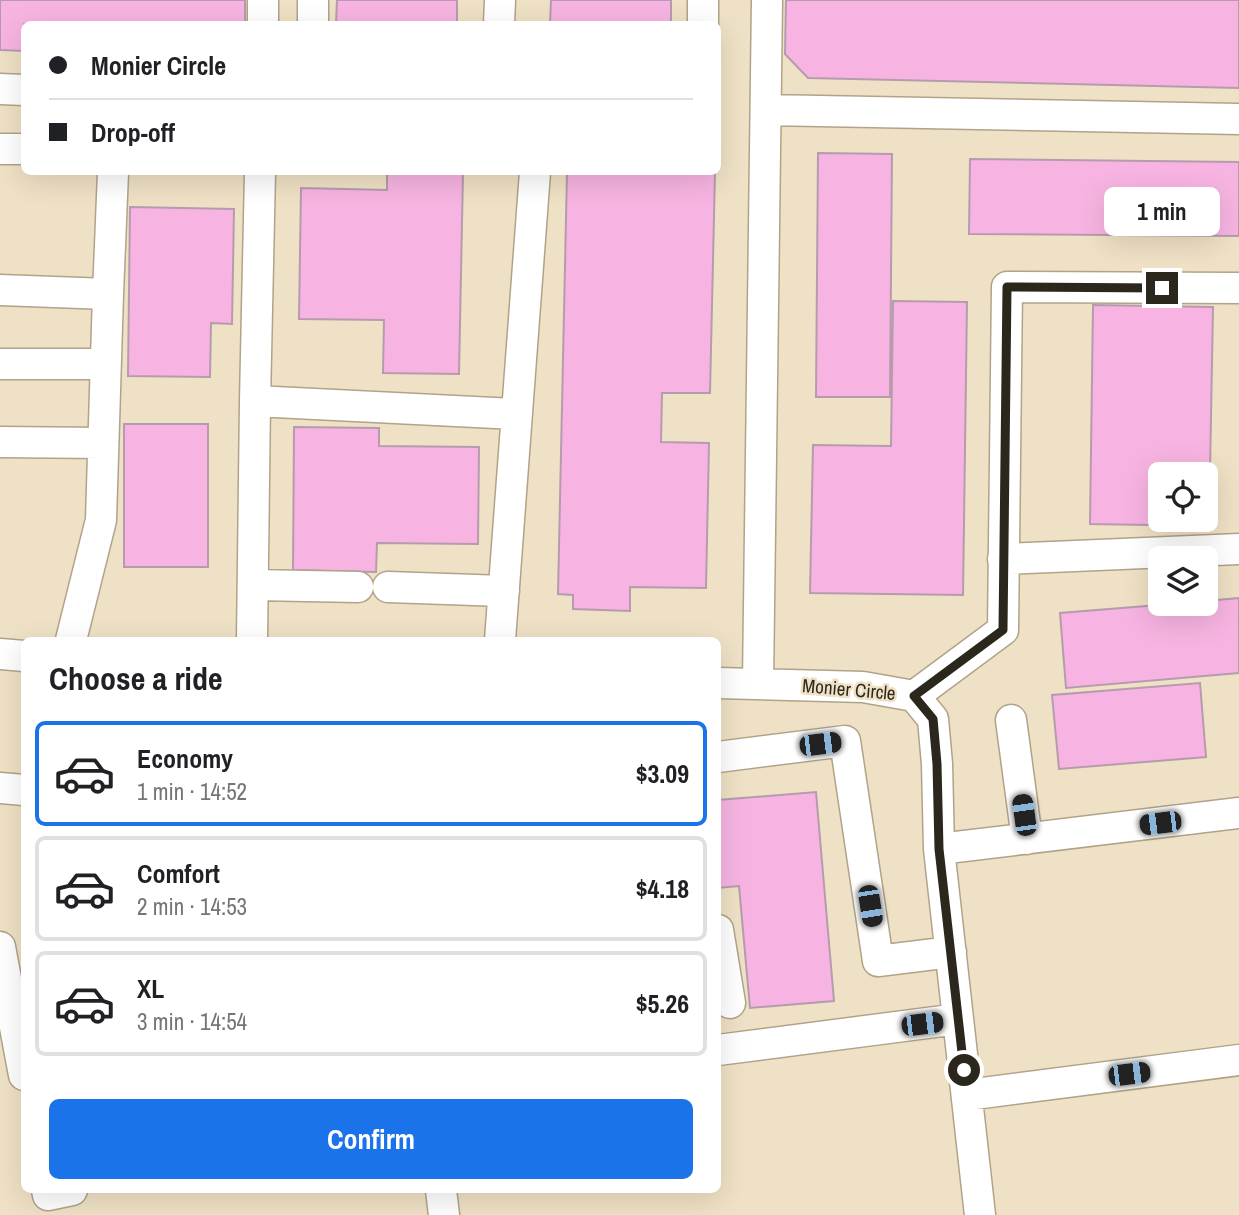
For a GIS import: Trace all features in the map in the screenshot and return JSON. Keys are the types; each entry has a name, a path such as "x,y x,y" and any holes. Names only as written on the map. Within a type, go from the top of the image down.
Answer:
{"street":[{"path":"263,0 263,21"},
{"path":"313,0 313,21"},
{"path":"499,21 500,0"},
{"path":"703,0 703,21"},
{"path":"758,683 767,0"},
{"path":"0,89 21,90"},
{"path":"766,110 1239,119"},
{"path":"0,149 21,149"},
{"path":"72,637 101,520 113,175"},
{"path":"253,637 260,175"},
{"path":"500,637 535,175"},
{"path":"914,696 1003,630 1007,287 1239,288"},
{"path":"0,290 108,293"},
{"path":"0,363 105,364"},
{"path":"255,401 517,414"},
{"path":"0,442 102,443"},
{"path":"1003,559 1239,549"},
{"path":"255,585 358,587"},
{"path":"388,587 504,591"},
{"path":"0,654 21,656"},
{"name":"Monier Circle","path":"721,683 863,687 914,696 933,719 939,849 980,1215"},
{"path":"1011,720 1027,839"},
{"path":"721,757 845,741 878,961 951,953"},
{"path":"0,788 21,790"},
{"path":"939,849 1239,813"},
{"path":"0,947 21,1059"},
{"path":"721,948 730,1003"},
{"path":"721,1050 958,1019"},
{"path":"967,1095 1239,1059"},
{"path":"441,1193 444,1215"}],"building":[{"path":"0,0 245,0 245,21 21,21 21,51 0,50"},
{"path":"337,0 457,0 457,21 336,21"},
{"path":"551,0 671,0 671,21 550,21"},
{"path":"786,0 1239,0 1239,88 808,78 785,54"},
{"path":"818,153 892,154 890,397 816,397"},
{"path":"970,159 1239,162 1239,236 969,234"},
{"path":"387,175 463,175 459,374 383,373 384,320 299,319 301,188 387,190"},
{"path":"567,175 715,175 710,393 662,393 661,442 709,443 706,588 630,587 630,611 573,609 573,595 558,594"},
{"path":"130,207 234,209 232,324 211,323 210,377 128,376"},
{"path":"893,301 967,302 963,595 810,593 813,445 891,446"},
{"path":"1093,305 1213,307 1210,462 1148,462 1148,525 1090,524"},
{"path":"124,424 208,424 208,567 124,567"},
{"path":"294,427 379,428 379,446 479,447 478,544 377,543 376,572 293,570"},
{"path":"1239,598 1239,673 1066,688 1060,613 1148,606 1148,616 1218,616 1218,600"},
{"path":"1200,683 1206,757 1059,769 1052,695"},
{"path":"816,792 834,1001 750,1008 739,886 721,888 721,800"}],"route":[{"path":"964,1070 939,849 933,719 914,696 1003,630 1007,287 1162,288"}]}
